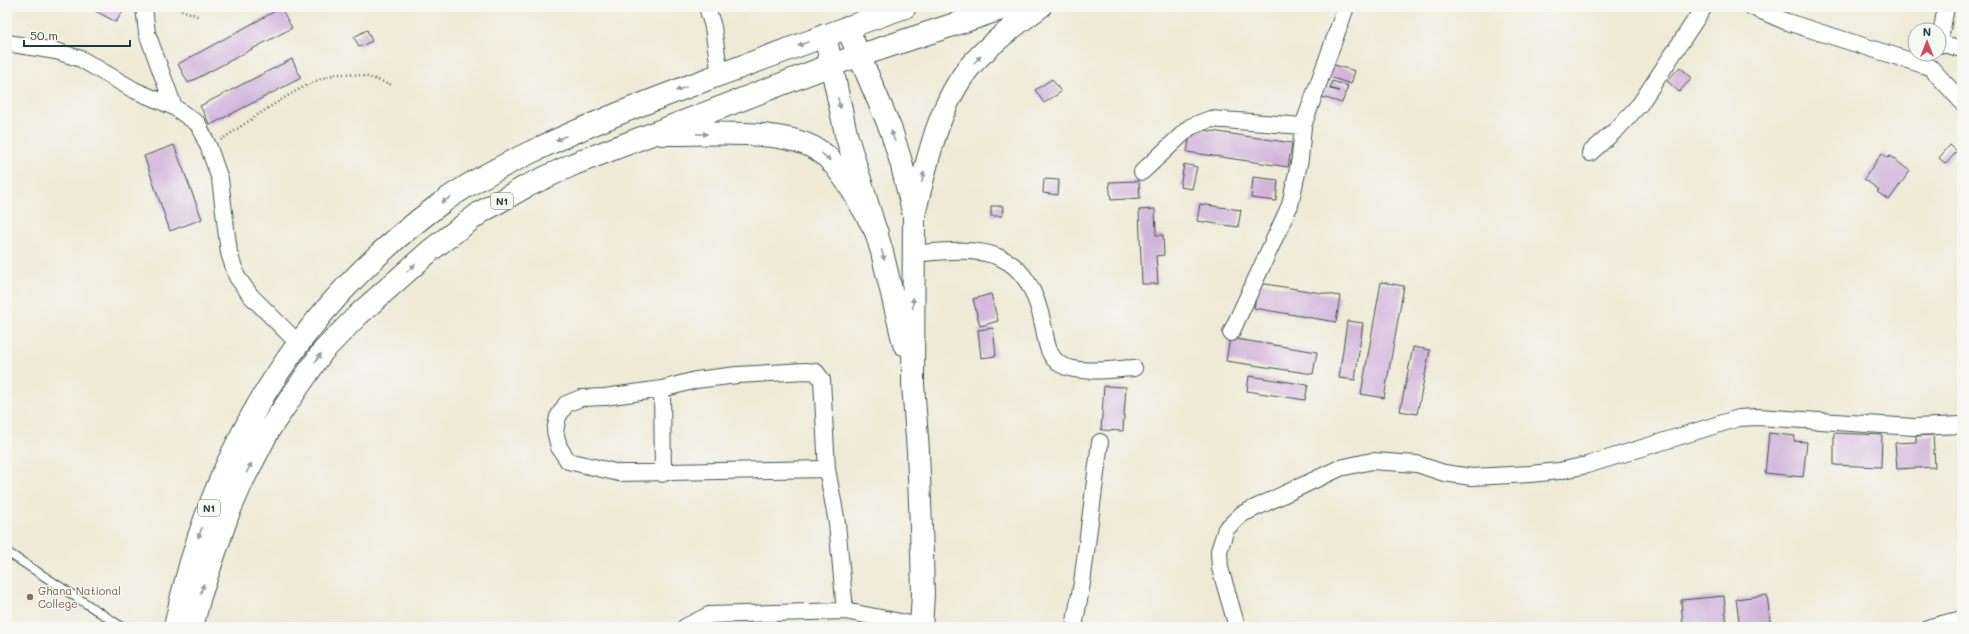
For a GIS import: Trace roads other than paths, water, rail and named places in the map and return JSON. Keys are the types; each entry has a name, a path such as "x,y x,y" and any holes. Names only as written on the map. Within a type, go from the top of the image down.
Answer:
{"main road":[{"name":"N1","path":"175,627 195,548 218,485 240,437 259,403 298,343 340,293 378,254 442,203 494,170 546,145 628,109 825,35 905,7"},
{"name":"N1","path":"192,627 202,589 228,514 243,480 270,428 323,351 358,315 431,250 481,212 525,187 574,164 831,65 1007,7"},
{"path":"921,627 923,595 922,554 918,451 913,384 914,215 926,166 939,126 954,92 971,65 999,38 1040,7"},
{"path":"847,27 891,130 901,162 914,215"},
{"path":"825,35 846,134 877,233 895,303 913,384"},
{"path":"649,134 756,135 781,137 808,143 829,158 834,164 847,182 877,233"}],"street":[{"path":"144,7 147,34 174,106"},
{"path":"707,7 713,27 720,75"},
{"path":"1231,333 1290,205 1300,159 1303,126 1346,7"},
{"path":"1590,152 1617,129 1640,104 1704,7"},
{"path":"1752,7 1787,22 1907,46"},
{"path":"1943,22 1946,7"},
{"path":"7,43 56,51 81,59 134,90 174,106 198,124 209,148 220,179 229,253 236,277 251,296 298,343"},
{"path":"1947,51 1962,49"},
{"path":"1941,62 1962,102"},
{"path":"1142,172 1190,127 1210,119 1303,126"},
{"path":"914,254 966,250 987,253 1006,259 1021,272 1034,294 1040,308 1050,354 1058,363 1070,369 1134,368"},
{"path":"827,469 663,474 619,473 568,461 559,447 555,432 558,416 566,404 581,398 605,397 662,389 696,380 737,375 806,370 816,372 822,380 827,469 837,523 845,611"},
{"path":"662,389 663,474"},
{"path":"1237,627 1220,568 1218,551 1226,529 1242,514 1340,468 1372,461 1417,464 1444,473 1472,476 1552,472 1587,465 1739,418 1758,416 1914,427 1962,425"},
{"path":"1074,627 1082,583 1100,442"},
{"path":"685,627 709,615 845,611 921,627"},
{"path":"1930,627 1962,618"}],"lane":[{"path":"7,552 122,627"}],"place":[{"name":"Ghana National College","path":"30,597"}]}
